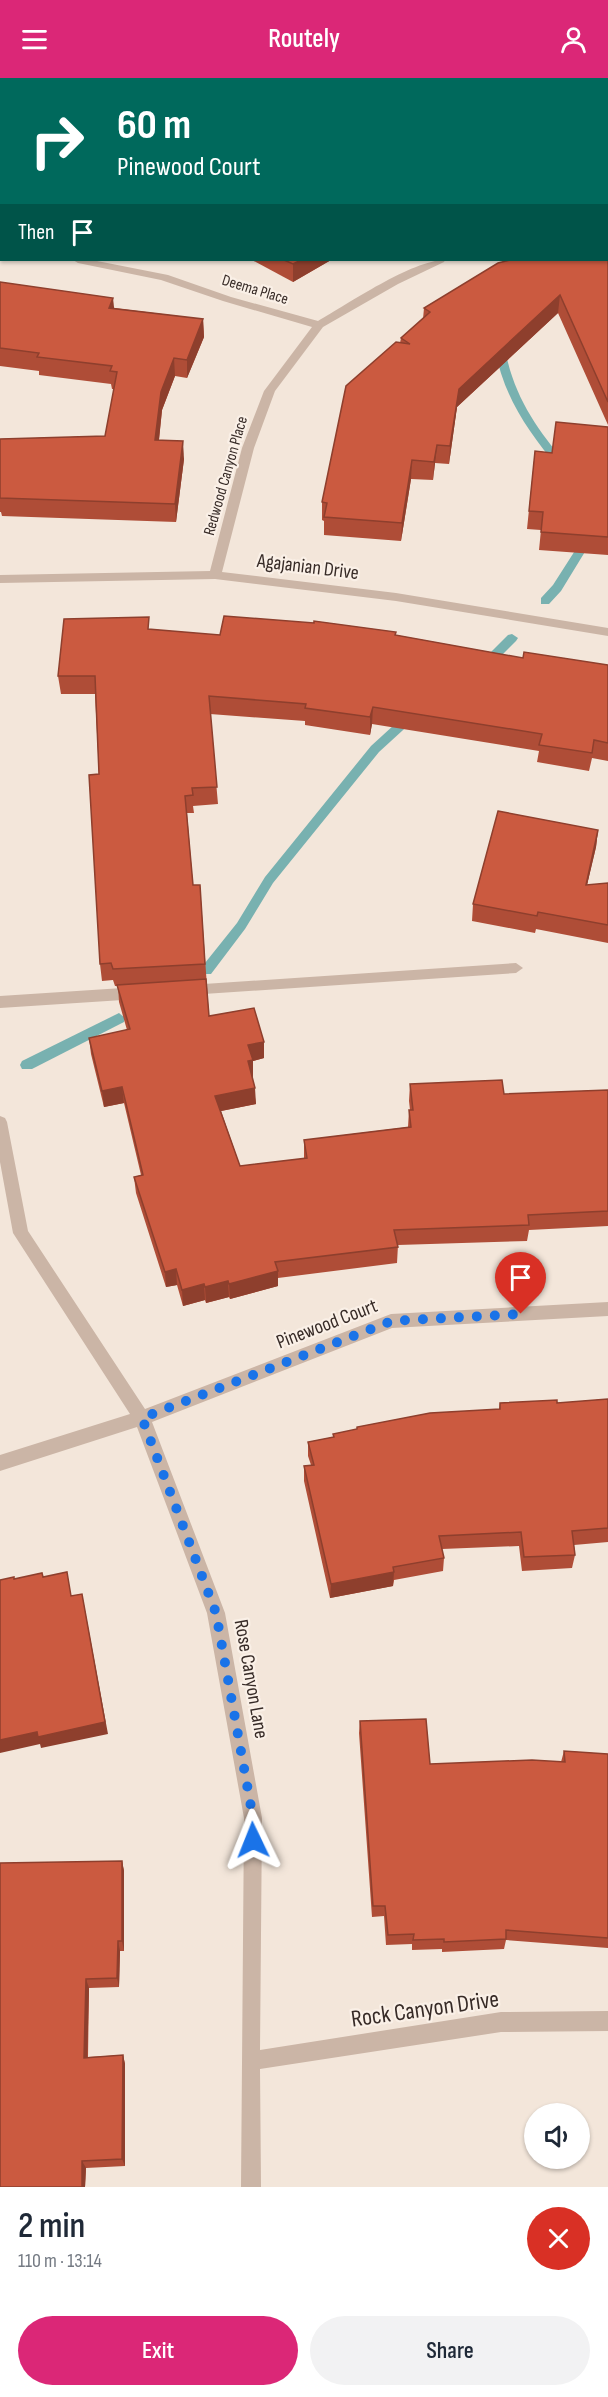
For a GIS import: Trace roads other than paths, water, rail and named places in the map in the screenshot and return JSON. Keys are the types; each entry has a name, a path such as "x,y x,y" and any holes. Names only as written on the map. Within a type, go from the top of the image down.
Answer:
{"street":[{"name":"Deema Place","path":"83,261 164,277 226,299 319,325"},
{"name":"Redwood Canyon Place","path":"215,574 248,448 270,391 319,325 394,282 439,261"},
{"name":"Agajanian Drive","path":"0,579 215,574 396,597 608,632"},
{"path":"176,991 516,968"},
{"path":"0,1002 152,992"},
{"name":"Rose Canyon Lane","path":"0,1122 21,1233 142,1418 216,1613 253,1818 251,2187"},
{"name":"Pinewood Court","path":"0,1463 142,1418 392,1321 608,1309"},
{"name":"Rock Canyon Drive","path":"250,2061 501,2022 608,2021"}],"waterway":[{"path":"500,349 508,381 522,412 562,465"},
{"path":"545,601 557,588 589,537"},
{"path":"484,666 512,638"},
{"path":"206,971 241,926 269,880 375,749 410,717"},
{"path":"27,1065 119,1018"}]}
